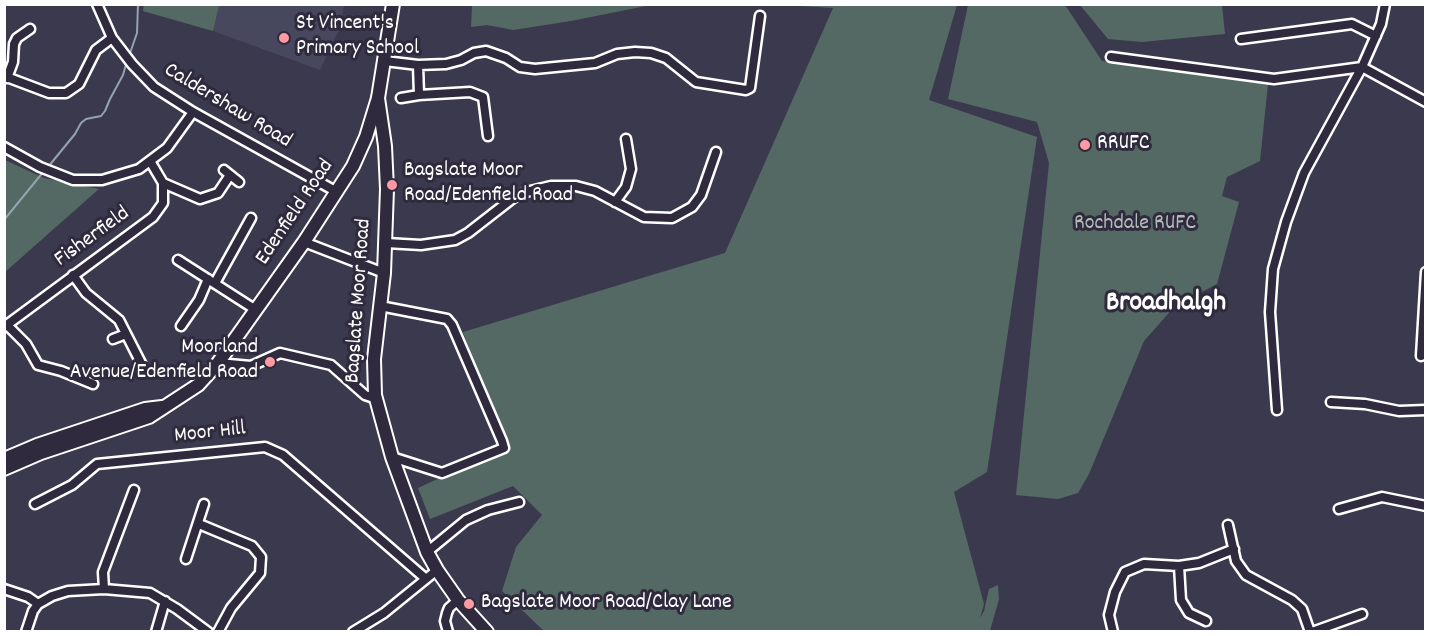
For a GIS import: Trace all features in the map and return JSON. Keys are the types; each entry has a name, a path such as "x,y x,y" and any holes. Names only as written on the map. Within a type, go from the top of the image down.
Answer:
{"main road":[{"name":"Edenfield Road","path":"4,469 145,409 166,407 198,385 218,363 304,242 353,166 366,137 378,98 393,4"},
{"name":"Bagslate Moor Road","path":"378,98 387,189 384,273 374,359 375,395 392,457 427,552 458,600 487,632"},
{"path":"366,137 384,144"},
{"name":"Edenfield Road","path":"4,459 77,437"}],"street":[{"name":"Caldershaw Road","path":"97,4 112,38 154,87 193,112 338,192"},
{"path":"1277,410 1270,312 1273,269 1286,222 1304,172 1362,67 1381,24 1385,4"},
{"path":"385,61 418,65 446,64 474,53 486,51 506,58 520,67 535,69 595,63 617,54 651,53 666,58 696,82 746,90 750,88 760,16"},
{"path":"1240,39 1352,24 1376,36"},
{"path":"30,29 17,38 14,44 13,62 6,77 49,93 66,93 79,84 96,50 112,38"},
{"path":"1111,57 1274,79 1362,67 1425,102"},
{"path":"418,65 419,95"},
{"path":"401,98 470,92 483,97 488,136"},
{"path":"6,148 40,167 73,180 102,180 139,169 150,161 167,148 193,112"},
{"path":"615,202 626,187 631,169 626,139"},
{"path":"386,243 421,246 455,240 468,233 513,198 538,188 551,186 576,186 595,191 634,213 652,219 672,218 692,207 701,195 716,152"},
{"path":"150,161 163,183 200,199 218,193 227,172 240,182"},
{"name":"Fisherfield","path":"6,326 153,217 163,203 163,183"},
{"path":"181,326 251,218"},
{"path":"304,242 384,273"},
{"path":"178,260 256,310"},
{"path":"1421,356 1425,272"},
{"path":"73,275 86,293 119,320 142,365"},
{"path":"380,306 447,319 452,325 504,448 442,473 392,457"},
{"path":"6,326 26,344 38,365 61,371 93,384"},
{"path":"113,339 126,334"},
{"path":"218,363 251,366 280,353 331,365 365,395 371,397 375,395"},
{"path":"1331,402 1365,404 1400,411 1425,410"},
{"name":"Moor Hill","path":"35,504 72,485 97,464 265,447 283,455 426,579"},
{"path":"104,589 103,572 134,490"},
{"path":"1339,509 1382,497 1425,506"},
{"path":"427,552 466,520 488,510 519,502"},
{"path":"186,559 204,504"},
{"path":"199,524 252,546 261,557 260,573 231,608 218,632"},
{"path":"1228,525 1236,561 1246,575 1292,600 1302,609 1311,632 1362,614"},
{"path":"1113,632 1109,615 1115,592 1125,572 1144,564 1179,566 1199,563 1234,549"},
{"path":"1179,566 1181,600 1189,614 1206,621"},
{"path":"353,632 384,613 437,570"},
{"path":"4,589 28,597 38,604"},
{"path":"26,632 33,611 38,604 52,596 68,591 104,589 150,593 208,632"},
{"path":"448,632 445,621 447,613 458,600"},
{"path":"156,632 165,601"}],"shaded area":[{"name":"St Vincent's Primary School","path":"144,4 344,5 341,25 320,70 213,31 143,11"}],"green space":[{"path":"144,4 219,5 213,31 143,11"},
{"path":"472,4 651,5 513,30 487,25 471,27"},
{"path":"785,5 957,5 929,100 1037,137 987,472 954,492 984,604 980,618 989,589 998,585 999,599 990,631 544,631 502,591 516,547 542,515 513,486 430,519 418,488 507,447 489,407 463,332 725,253 833,8"},
{"name":"Rochdale RUFC","path":"968,5 1065,5 1102,61 1268,84 1260,161 1227,177 1222,196 1239,202 1217,284 1175,306 1144,341 1089,474 1078,493 1058,499 1016,495 1049,163 1037,122 948,99"},
{"path":"1080,5 1222,5 1225,34 1142,42 1108,39"},
{"path":"5,160 44,178 99,189 5,272"}],"waterway":[{"path":"129,56 137,33 138,4"},
{"path":"48,167 75,134 81,123 86,119 101,116 105,111 123,75 127,61"},
{"path":"4,220 44,171"}],"place":[{"name":"St Vincent's Primary School","path":"284,38"},
{"name":"RRUFC","path":"1085,145"},
{"name":"Bagslate Moor Road/Edenfield Road","path":"392,185"},
{"name":"Moorland Avenue/Edenfield Road","path":"270,362"},
{"name":"Bagslate Moor Road/Clay Lane","path":"469,604"}],"district":[{"name":"Broadhalgh","path":"1166,305"}]}
